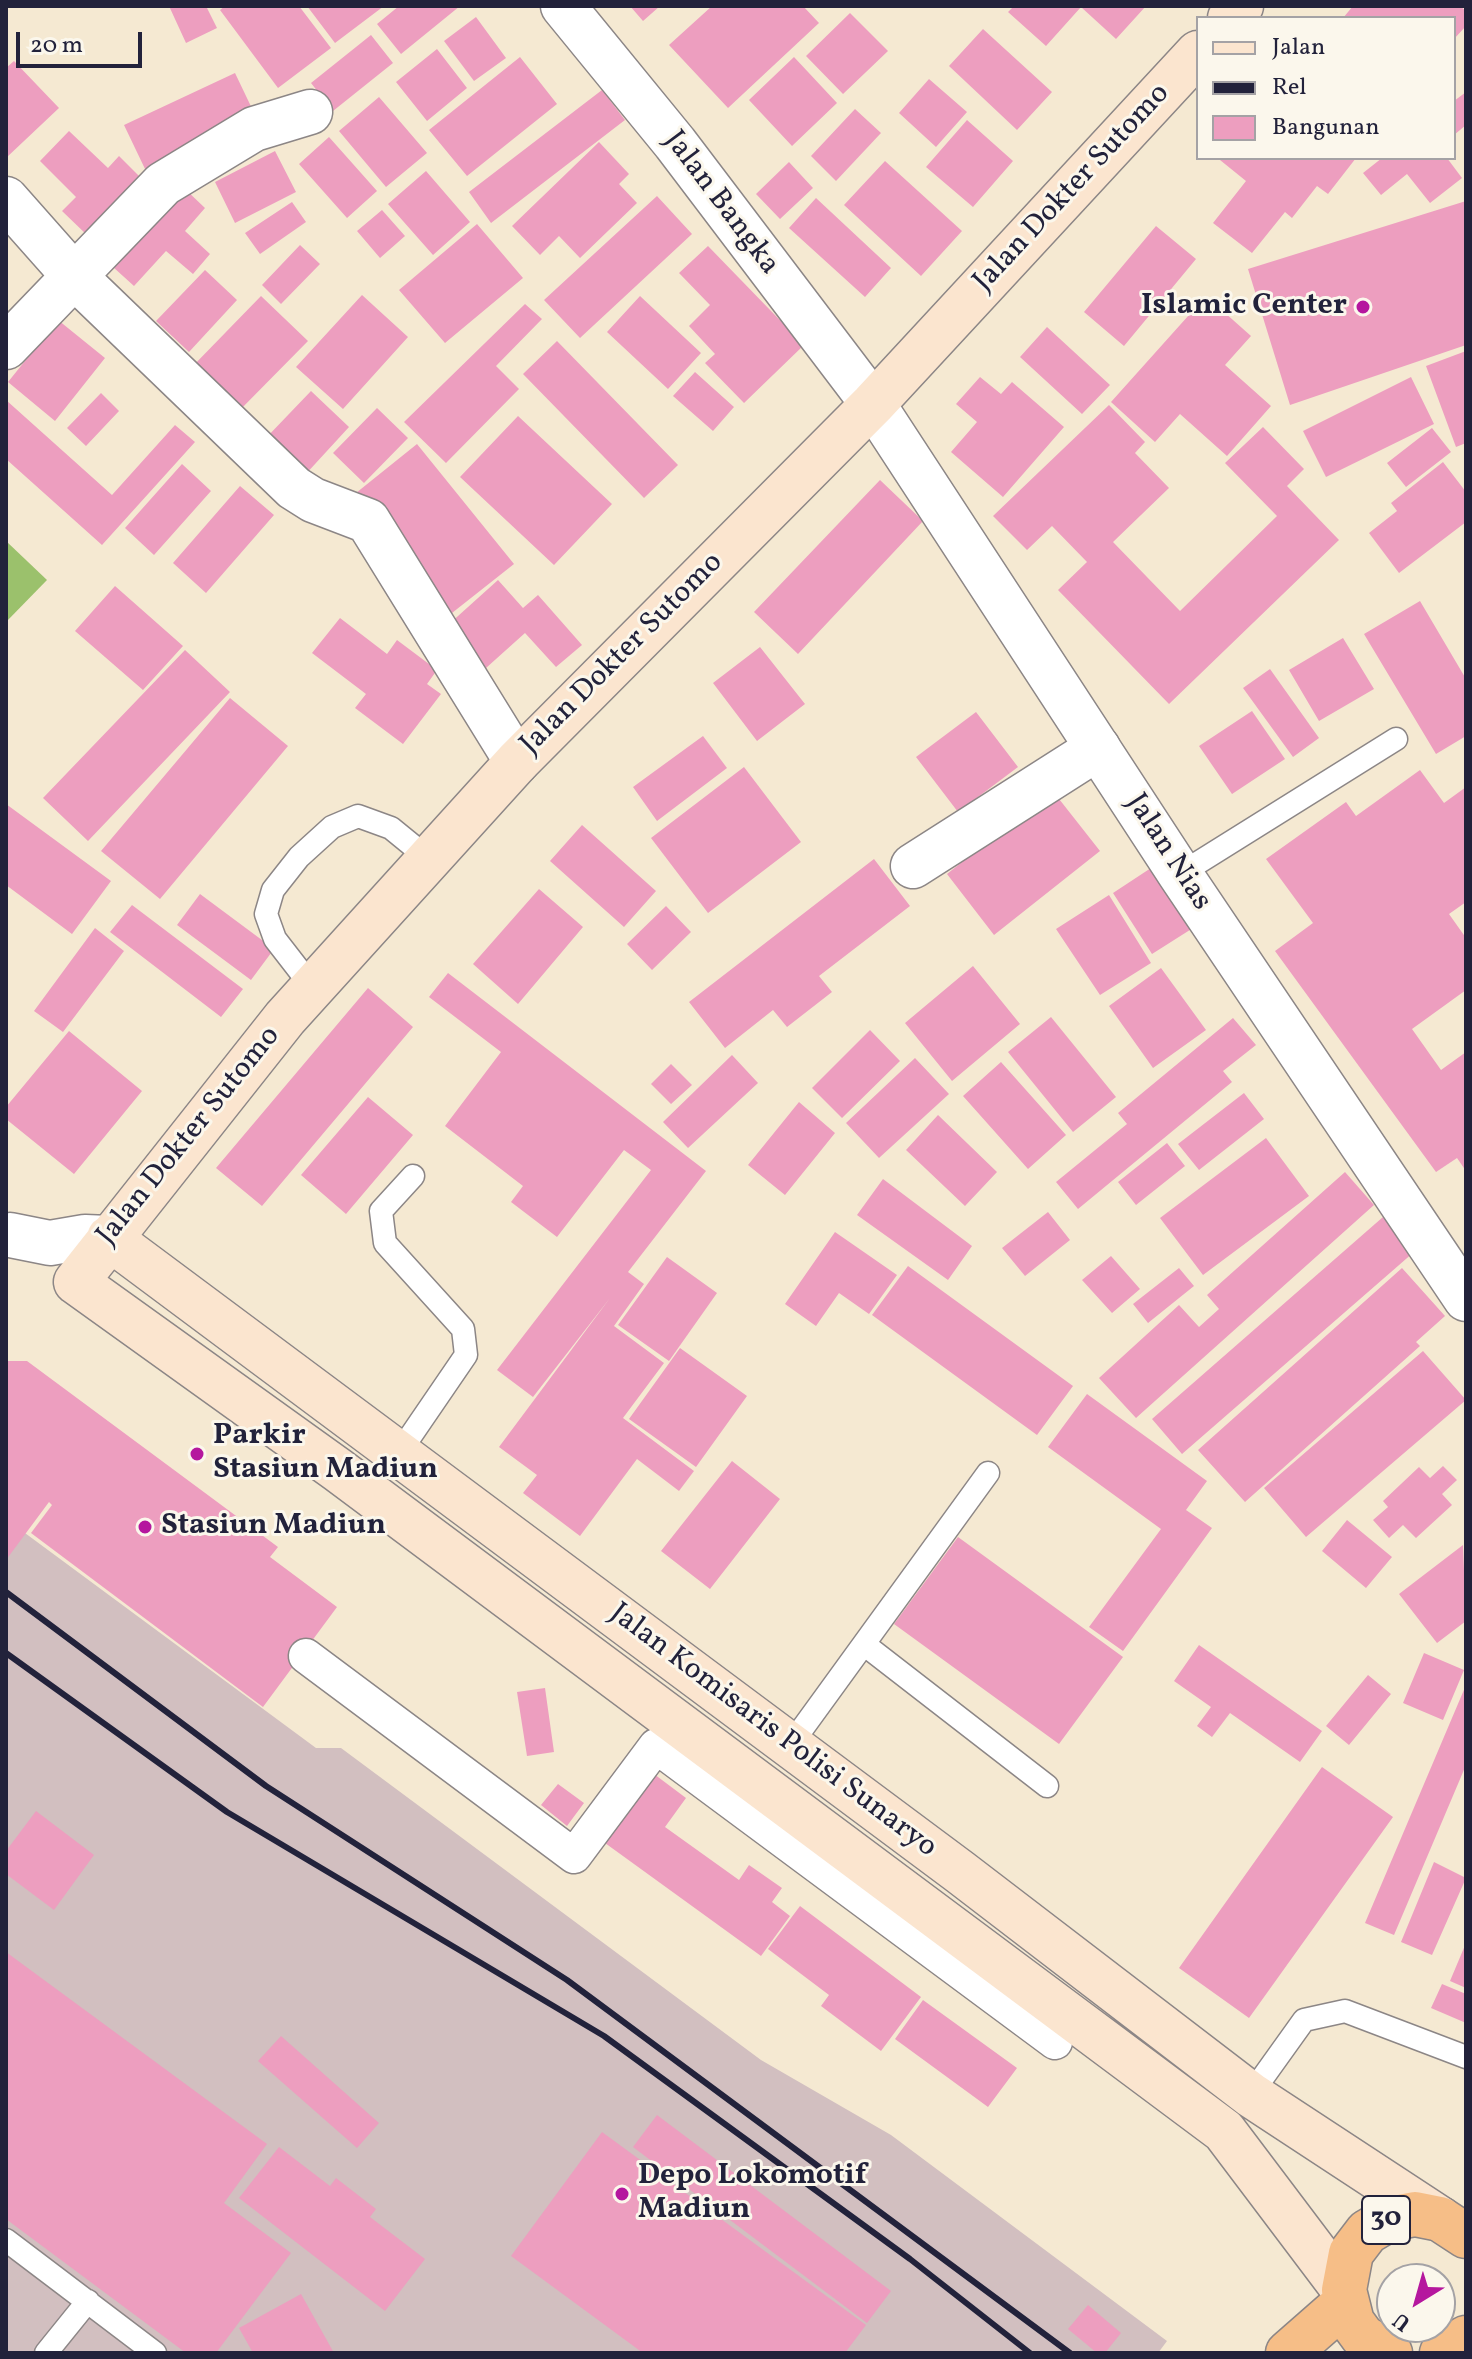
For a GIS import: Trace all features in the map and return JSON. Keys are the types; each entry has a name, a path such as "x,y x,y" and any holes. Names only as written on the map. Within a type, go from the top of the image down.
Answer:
{"highway":[{"name":"30","path":"1345,2297 1351,2253 1367,2232 1389,2219 1415,2214 1453,2228"},
{"path":"1288,2353 1345,2297 1363,2337 1390,2353"},
{"path":"1442,2353 1466,2338"}],"main road":[{"name":"Jalan Dokter Sutomo","path":"76,1282 313,988 517,762 873,404 1196,55"},
{"name":"Jalan Komisaris Polisi Sunaryo","path":"109,1238 960,1872 1251,2095 1453,2228"},
{"name":"Jalan Komisaris Polisi Sunaryo","path":"76,1282 338,1470 1224,2131 1345,2297"},
{"path":"338,1470 383,1440"},
{"path":"931,1911 960,1872"}],"street":[{"name":"Jalan Bangka","path":"563,6 675,143 873,404"},
{"path":"6,347 163,184 254,129 310,112"},
{"path":"6,199 75,277 294,488 313,500 368,521 517,762"},
{"name":"Jalan Nias","path":"873,404 1180,874 1466,1299"},
{"path":"913,866 1098,748"},
{"path":"8,1233 50,1243 85,1237 109,1238"},
{"path":"8,1233 76,1282"},
{"path":"306,1656 574,1856 656,1746 1055,2042"}],"lane":[{"path":"1180,874 1396,739"},
{"path":"313,988 275,939 266,914 273,890 299,857 332,827 358,816 391,828 429,859"},
{"path":"383,1440 466,1355 463,1329 385,1243 381,1211 413,1176"},
{"path":"789,1747 988,1473"},
{"path":"865,1645 1047,1786"},
{"path":"1224,2131 1304,2020 1345,2011 1466,2057"},
{"path":"7,2242 155,2353"},
{"path":"46,2353 88,2301"}],"shaded area":[{"path":"6,1519 316,1748 341,1748 761,2060 891,2135 1167,2341 1158,2353 6,2353"}],"green space":[{"path":"6,541 47,580 6,622"}],"building":[{"path":"169,6 206,6 217,28 186,43"},
{"path":"225,6 299,6 331,48 278,88 220,10"},
{"path":"307,6 384,6 335,43"},
{"path":"399,6 460,6 401,54 377,24"},
{"path":"630,6 660,6 643,21"},
{"path":"712,6 803,6 819,23 728,108 669,45"},
{"path":"1014,6 1146,6 1116,39 1081,7 1046,46 1008,12"},
{"path":"1353,6 1460,6 1466,11 1466,26 1456,37 1456,16 1345,16"},
{"path":"850,13 888,51 843,94 806,56"},
{"path":"476,17 506,58 474,81 444,41"},
{"path":"983,29 1052,92 1017,130 949,66"},
{"path":"371,35 393,63 333,111 311,83"},
{"path":"437,49 467,88 427,121 396,82"},
{"path":"520,57 557,104 467,176 429,130"},
{"path":"794,57 837,103 792,146 749,100"},
{"path":"14,61 59,108 6,158 6,68"},
{"path":"235,73 257,119 146,171 124,125"},
{"path":"929,79 967,112 936,147 899,113"},
{"path":"602,90 625,120 491,223 469,192"},
{"path":"1466,92 1466,125 1456,133 1456,100"},
{"path":"379,97 427,153 386,187 339,131"},
{"path":"855,109 881,133 836,181 811,156"},
{"path":"967,120 1013,161 973,207 926,167"},
{"path":"69,131 108,168 119,156 143,180 88,236 62,211 76,197 40,161"},
{"path":"329,137 377,191 347,218 299,164"},
{"path":"599,142 629,174 619,184 637,203 580,258 559,236 540,255 512,226"},
{"path":"275,151 296,192 235,223 215,182"},
{"path":"1220,160 1354,160 1328,194 1317,186 1292,218 1285,212 1252,253 1213,223 1246,181"},
{"path":"1379,160 1448,160 1462,178 1430,203 1407,174 1381,195 1363,173"},
{"path":"885,161 962,231 921,276 844,205"},
{"path":"789,162 813,188 780,219 756,194"},
{"path":"426,171 470,222 433,255 388,204"},
{"path":"184,188 205,208 185,231 210,254 193,274 166,251 134,286 113,267"},
{"path":"657,196 692,234 580,338 544,300"},
{"path":"816,198 891,268 865,297 789,228"},
{"name":"Islamic Center","path":"1466,201 1466,345 1290,405 1248,269"},
{"path":"292,202 306,222 260,254 245,233"},
{"path":"382,210 405,236 380,258 357,231"},
{"path":"477,224 523,278 445,343 399,290"},
{"path":"1156,226 1196,259 1124,346 1084,312"},
{"path":"300,245 320,264 281,304 262,285"},
{"path":"708,246 804,345 744,403 705,363 715,354 689,326 710,305 679,273"},
{"path":"205,270 237,300 189,352 156,321"},
{"path":"362,295 408,337 343,409 296,367"},
{"path":"261,296 308,341 236,414 190,369"},
{"path":"640,296 701,353 668,389 607,332"},
{"path":"1206,296 1251,336 1225,365 1271,406 1227,456 1180,414 1155,442 1111,402"},
{"path":"525,304 542,319 496,366 519,389 446,463 404,422"},
{"path":"58,320 105,358 55,421 8,382"},
{"path":"1047,327 1110,385 1082,414 1020,357"},
{"path":"557,341 678,465 644,498 523,374"},
{"path":"1466,351 1466,443 1456,447 1426,366"},
{"path":"695,372 734,407 713,431 673,396"},
{"path":"980,377 1001,394 1012,382 1064,427 1003,497 951,452 977,422 956,404"},
{"path":"1411,377 1434,424 1326,477 1303,431"},
{"path":"311,391 349,427 304,476 265,439"},
{"path":"101,393 119,411 86,446 67,428"},
{"path":"6,400 112,495 175,425 195,442 102,545 6,459"},
{"path":"1109,405 1145,442 1135,453 1169,488 1113,542 1180,611 1277,516 1225,463 1263,427 1304,469 1287,486 1339,540 1169,704 1058,590 1087,562 1052,526 1027,550 993,516"},
{"path":"377,408 408,438 364,483 333,453"},
{"path":"518,416 612,504 554,565 460,477"},
{"path":"1432,428 1451,452 1406,487 1387,463"},
{"path":"417,444 514,564 452,613 356,493"},
{"path":"1443,462 1466,492 1466,522 1399,573 1369,533 1397,511 1391,503"},
{"path":"182,464 211,491 154,555 125,528"},
{"path":"880,480 923,521 798,654 754,612"},
{"path":"240,486 274,515 206,593 173,563"},
{"path":"498,580 523,608 538,595 582,645 556,667 525,633 486,668 448,625"},
{"path":"115,586 183,646 143,690 75,631"},
{"path":"1420,601 1466,679 1466,736 1436,754 1364,634"},
{"path":"340,618 387,654 397,640 437,670 427,684 441,694 403,744 355,708 366,694 312,653"},
{"path":"1343,638 1374,689 1319,721 1289,670"},
{"path":"760,647 805,704 757,741 713,683"},
{"path":"185,650 230,692 88,841 43,798"},
{"path":"1270,669 1319,738 1293,757 1243,688"},
{"path":"230,698 288,746 160,899 101,851"},
{"path":"1252,711 1285,759 1232,794 1199,746"},
{"path":"976,712 1018,767 958,812 916,757"},
{"path":"703,736 727,768 657,821 633,787"},
{"path":"744,767 801,842 708,913 651,838"},
{"path":"1420,770 1444,803 1466,787 1466,902 1449,914 1466,938 1466,990 1412,1029 1441,1070 1466,1052 1466,1171 1457,1158 1436,1172 1275,951 1313,923 1266,859 1346,802 1356,816"},
{"path":"1052,790 1100,851 994,935 947,874"},
{"path":"6,804 111,881 72,934 6,885"},
{"path":"582,825 656,891 624,927 550,861"},
{"path":"874,859 910,906 819,976 832,992 787,1027 773,1010 725,1048 689,1002"},
{"path":"1154,866 1193,928 1152,954 1113,893"},
{"path":"539,889 583,927 518,1004 473,964"},
{"path":"200,894 274,949 251,980 177,925"},
{"path":"1109,895 1151,963 1100,995 1056,929"},
{"path":"132,905 243,989 221,1017 110,932"},
{"path":"666,906 691,932 652,970 627,944"},
{"path":"95,928 124,951 63,1032 34,1011"},
{"path":"973,966 1020,1024 952,1081 905,1023"},
{"path":"1161,968 1206,1030 1153,1068 1109,1006"},
{"path":"448,973 706,1171 628,1272 644,1284 614,1326 664,1363 623,1418 694,1471 679,1491 637,1459 580,1536 523,1493 537,1475 499,1447 610,1298 533,1397 497,1370 651,1170 624,1150 557,1237 511,1202 523,1186 445,1126 501,1052 429,997"},
{"path":"368,988 413,1027 262,1206 216,1168"},
{"path":"1051,1017 1116,1097 1073,1132 1008,1052"},
{"path":"1233,1018 1256,1045 1223,1071 1232,1082 1078,1209 1056,1182 1127,1124 1118,1113"},
{"path":"870,1030 900,1061 842,1118 812,1088"},
{"path":"69,1031 142,1091 74,1174 6,1119 6,1107"},
{"path":"732,1055 758,1083 688,1148 663,1122"},
{"path":"915,1058 949,1094 879,1158 846,1123"},
{"path":"1001,1062 1066,1135 1028,1169 963,1096"},
{"path":"671,1064 692,1085 671,1104 651,1084"},
{"path":"1244,1093 1264,1119 1199,1170 1178,1144"},
{"path":"368,1097 413,1135 346,1214 301,1175"},
{"path":"799,1102 835,1133 785,1195 748,1165"},
{"path":"938,1115 997,1172 965,1206 906,1150"},
{"path":"1266,1138 1309,1196 1203,1275 1160,1218"},
{"path":"1167,1143 1185,1166 1136,1205 1118,1182"},
{"path":"1345,1172 1374,1205 1136,1418 1099,1378 1179,1305 1199,1327 1219,1309 1207,1295"},
{"path":"883,1179 972,1246 948,1280 857,1215"},
{"path":"1048,1212 1070,1240 1025,1276 1002,1248"},
{"path":"1383,1217 1414,1252 1182,1454 1152,1419"},
{"path":"835,1232 897,1275 869,1314 839,1293 816,1326 785,1304"},
{"path":"1111,1256 1140,1289 1112,1313 1082,1280"},
{"path":"667,1257 717,1293 669,1361 618,1325"},
{"path":"908,1266 1073,1386 1037,1435 872,1315"},
{"path":"1179,1268 1194,1286 1148,1323 1133,1304"},
{"path":"1402,1268 1445,1316 1416,1342 1420,1346 1245,1502 1198,1450"},
{"path":"680,1348 747,1396 696,1467 629,1419"},
{"path":"1423,1351 1466,1400 1306,1537 1264,1488"},
{"name":"Stasiun Madiun","path":"6,1361 27,1361 278,1547 270,1557 337,1607 263,1707 31,1533 52,1505 49,1502 6,1560"},
{"path":"1087,1394 1207,1481 1186,1510 1212,1528 1123,1651 1089,1627 1161,1529 1048,1447"},
{"path":"732,1461 780,1499 710,1589 661,1551"},
{"path":"1443,1466 1457,1480 1442,1494 1452,1505 1416,1538 1403,1525 1389,1538 1373,1520 1388,1507 1383,1501 1419,1467 1430,1478"},
{"path":"1347,1520 1392,1557 1366,1588 1322,1551"},
{"path":"958,1537 1123,1657 1059,1744 894,1624"},
{"path":"1463,1545 1466,1621 1437,1643 1399,1594"},
{"path":"1199,1645 1322,1731 1300,1762 1230,1713 1212,1737 1197,1726 1211,1707 1174,1681"},
{"path":"1424,1653 1464,1670 1443,1720 1403,1703"},
{"path":"1368,1675 1391,1694 1349,1745 1326,1726"},
{"path":"1466,1685 1466,1765 1394,1935 1365,1923"},
{"path":"545,1688 554,1752 527,1756 517,1692"},
{"path":"1322,1767 1393,1817 1249,2018 1179,1968"},
{"path":"654,1774 686,1798 665,1827 739,1880 749,1865 782,1888 772,1902 790,1916 761,1956 605,1843"},
{"path":"558,1784 584,1803 567,1826 541,1805"},
{"path":"36,1811 94,1855 54,1910 6,1874 6,1851"},
{"path":"1434,1862 1466,1878 1432,1955 1401,1942"},
{"path":"800,1906 921,1997 881,2051 821,2006 829,1995 768,1949"},
{"path":"1466,1943 1466,1988 1450,1981"},
{"path":"6,1952 267,2144 224,2203 291,2253 216,2353 186,2353 6,2219"},
{"path":"1442,1984 1466,1994 1466,2023 1431,2008"},
{"path":"923,2000 1017,2068 988,2107 895,2039"},
{"path":"281,2036 379,2123 357,2148 258,2061"},
{"path":"657,2115 891,2291 867,2323 633,2147"},
{"name":"Depo Lokomotif Madiun","path":"602,2132 866,2325 845,2353 643,2353 511,2256"},
{"path":"279,2147 330,2186 336,2178 376,2209 370,2217 425,2259 385,2311 239,2198"},
{"path":"301,2294 334,2353 253,2353 239,2328"},
{"path":"1088,2305 1121,2333 1105,2353 1097,2353 1068,2329"}],"railway":[{"path":"6,1592 266,1786 567,1980 1070,2353"},
{"path":"6,1653 227,1812 604,2036 910,2259 1030,2353"}],"place":[{"name":"Islamic Center","path":"1363,307"},
{"name":"Parkir Stasiun Madiun","path":"197,1454"},
{"name":"Stasiun Madiun","path":"145,1527"},
{"name":"Depo Lokomotif Madiun","path":"622,2194"}]}
